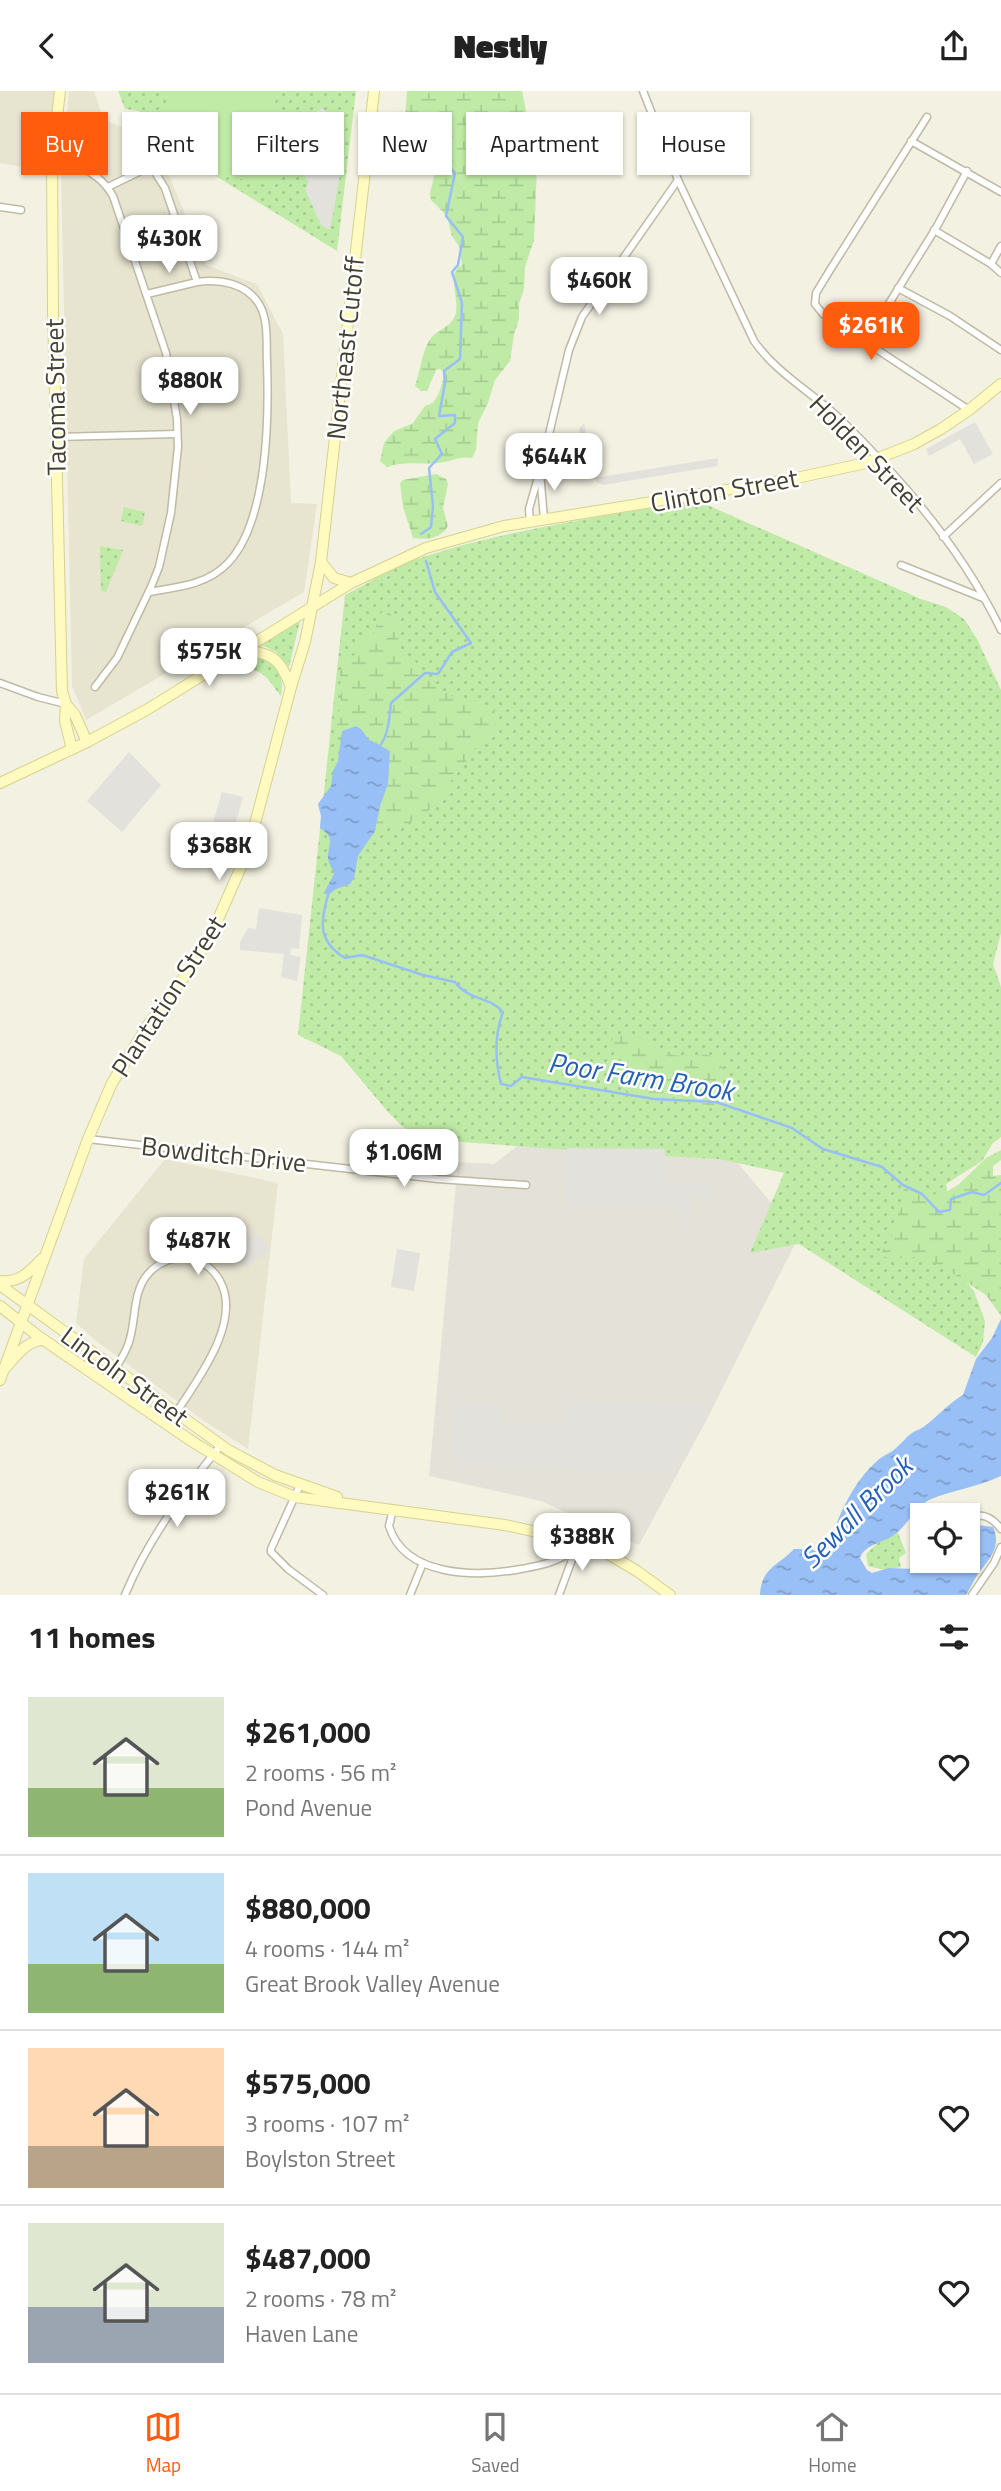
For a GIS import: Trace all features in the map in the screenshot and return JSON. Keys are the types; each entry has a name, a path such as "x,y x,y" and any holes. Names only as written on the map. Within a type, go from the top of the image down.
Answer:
{"main road":[{"name":"Tacoma Street","path":"60,91 52,162 62,691 87,742"},
{"name":"Northeast Cutoff","path":"313,605 321,562 374,91"},
{"name":"Clinton Street","path":"0,783 87,742 148,709 313,605 351,583 426,548 504,526 787,480 866,463 914,444 969,410 1001,384"},
{"path":"321,562 334,578 351,583"},
{"name":"Plantation Street","path":"2,1375 88,1139 112,1083 129,1054 193,965 223,912 256,820 313,605"},
{"path":"242,650 258,651 272,657 281,665 291,687"},
{"name":"Tacoma Street","path":"66,703 65,721 72,749"},
{"path":"0,1283 23,1277 45,1256"},
{"name":"Lincoln Street","path":"0,1283 221,1445 300,1485 361,1504"},
{"name":"Lincoln Street","path":"0,1306 21,1324 168,1425 251,1478 295,1497 361,1504"},
{"path":"2,1375 26,1346 33,1341 44,1340"},
{"path":"361,1504 505,1525 579,1541 603,1551 637,1571 670,1595"}],"street":[{"name":"Holden Street","path":"643,91 678,180 739,310 766,358 834,414 914,498 984,598 1001,630"},
{"path":"927,117 816,293 815,304 818,311 969,410"},
{"path":"911,141 1001,192"},
{"path":"108,187 151,166 165,188 197,282"},
{"path":"865,342 967,171"},
{"path":"94,175 108,187 116,205 166,353 177,434 167,537 149,592 117,658 103,680 95,687"},
{"path":"530,521 529,509 569,350 582,317 678,180"},
{"path":"0,207 21,210"},
{"path":"934,230 991,264 1001,273"},
{"path":"991,264 1001,246"},
{"path":"147,294 197,282 218,280 235,285 255,299 266,329 268,393 265,455 249,525 230,561 213,577 200,582 149,592"},
{"path":"898,288 950,316 1001,350"},
{"path":"56,437 177,434"},
{"path":"541,465 544,519"},
{"path":"943,537 1000,487"},
{"path":"901,565 984,598"},
{"path":"0,683 38,697 66,703"},
{"name":"Bowditch Drive","path":"88,1139 438,1179 526,1185"},
{"path":"106,1382 128,1346 139,1289 149,1272 164,1262 183,1257 202,1262 217,1276 222,1286 227,1314 204,1369 168,1425"},
{"path":"125,1595 147,1551 221,1445"},
{"path":"300,1485 271,1552 288,1569 323,1595"},
{"path":"393,1509 389,1526 395,1540 407,1554 423,1563 452,1571 505,1571 550,1562 568,1553 579,1541"},
{"path":"980,1515 985,1516 1001,1529"},
{"path":"559,1595 579,1541"},
{"path":"972,1595 1001,1548"},
{"path":"410,1595 423,1563"}],"shaded area":[{"path":"0,91 58,91 54,112 21,112 21,166 0,163"},
{"path":"69,91 94,91 101,112 67,112"},
{"path":"108,121 122,127 122,175 169,175 206,265 257,284 283,334 291,503 317,504 304,592 86,720 72,686 61,175 108,175"},
{"path":"304,175 340,175 330,230 321,225 305,189 309,182"},
{"path":"975,422 993,454 974,464 960,439 929,456 926,449"},
{"path":"584,423 594,478 588,479 579,429"},
{"path":"718,458 717,466 603,485 594,478"},
{"path":"129,752 161,785 122,832 87,801"},
{"path":"222,792 243,797 225,860 204,854"},
{"path":"259,908 302,915 299,949 291,948 290,955 301,957 297,981 281,977 284,954 240,950 240,942 248,928 256,929"},
{"path":"536,1132 736,1161 799,1236 707,1419 639,1545 541,1501 429,1476 458,1162 494,1164"},
{"path":"567,1148 665,1149 665,1185 714,1185 714,1197 690,1197 690,1229 683,1229 682,1209 566,1208"},
{"path":"165,1159 278,1183 248,1449 204,1421 76,1323 84,1259"},
{"path":"256,1232 270,1250 245,1268 232,1251"},
{"path":"397,1249 420,1253 414,1291 391,1287"},
{"path":"570,1401 704,1405 700,1423 666,1473 451,1467 456,1404 501,1406 501,1424 568,1425"}],"green space":[{"path":"118,91 356,91 337,251 214,175 218,175 218,112 140,112 125,109"},
{"path":"164,91 275,91 275,112 232,112 232,175 276,175 276,184 218,175 218,112 169,112"},
{"path":"407,91 522,91 526,112 466,112 466,175 537,175 534,240 525,267 524,289 510,361 495,380 478,423 476,450 472,458 387,467 380,461 384,443 394,431 412,424 439,393 445,373 440,369 436,370 427,391 421,391 415,386 428,343 455,316 454,280 457,269 462,265 459,246 452,236 447,216 431,200 430,193 434,175 452,175 452,112 405,112"},
{"path":"436,474 446,479 448,484 443,508 448,526 433,538 413,538 403,507 400,483 403,480"},
{"path":"696,500 921,599 946,607 964,619 977,639 1001,690 1001,933 993,964 1001,987 1001,1137 993,1143 982,1161 946,1184 961,1276 974,1291 985,1321 983,1342 976,1357 799,1244 750,1253 784,1173 719,1159 423,1139 402,1126 388,1112 341,1056 298,1035 345,595 408,562 451,549 555,525"},
{"path":"124,507 145,512 142,526 121,521"},
{"path":"100,546 123,550 106,592 101,591"},
{"path":"386,611 399,626 399,655 416,662 432,684 455,698 466,701 472,699 493,708 498,721 426,813 408,823 375,831 388,784 389,759 356,726 342,731 337,724 341,701 340,672 346,660 357,653 361,642 372,636 379,617"},
{"path":"300,621 289,667 276,652 262,645"},
{"path":"252,655 268,659 277,668 282,680 281,696 260,673 248,670 240,672 235,662"},
{"path":"616,1035 638,1035 665,1053 704,1055 718,1059 723,1072 714,1093 714,1106 630,1097 620,1082 623,1065 612,1043"},
{"path":"1001,1150 1001,1160 993,1166 993,1176 1001,1175 1001,1316 986,1295 940,1265 915,1257 889,1258 880,1255 897,1222 904,1185 909,1181 929,1193 941,1195 958,1185 986,1158"},
{"path":"898,1533 906,1553 899,1558 901,1567 885,1570 868,1566 866,1554 881,1540"}],"water":[{"path":"356,726 368,739 390,751 388,784 375,831 358,856 354,878 350,884 328,895 324,893 334,874 328,857 329,838 320,828 318,804 331,786 342,731"},
{"name":"Sewall Brook","path":"1001,1319 1001,1476 925,1503 910,1503 910,1518 899,1531 870,1547 860,1558 872,1573 889,1568 910,1569 910,1573 979,1573 966,1595 760,1595 767,1573 794,1549 812,1549 817,1552 828,1548 847,1501 861,1479 878,1460 963,1395 976,1359 992,1338"},
{"path":"980,1525 993,1527 995,1533 996,1545 980,1572"}],"waterway":[{"name":"Poor Farm Brook","path":"421,534 431,527 433,506 429,468 442,454 435,439 455,423 455,415 439,416 445,383 444,371 460,359 462,303 452,272 458,265 463,237 446,216 455,173 452,170"},
{"name":"Poor Farm Brook","path":"378,748 386,733 391,703 425,673 438,674 452,652 471,643 435,592 426,561"},
{"name":"Poor Farm Brook","path":"329,892 323,929 329,945 345,958 362,955 423,975 455,982 466,992 492,1003 503,1012 496,1048 501,1084 511,1086 522,1077 654,1099 716,1102 792,1128 823,1149 882,1167 903,1185 922,1194 939,1212 950,1210 951,1199 972,1192 984,1195 1001,1183"}]}
